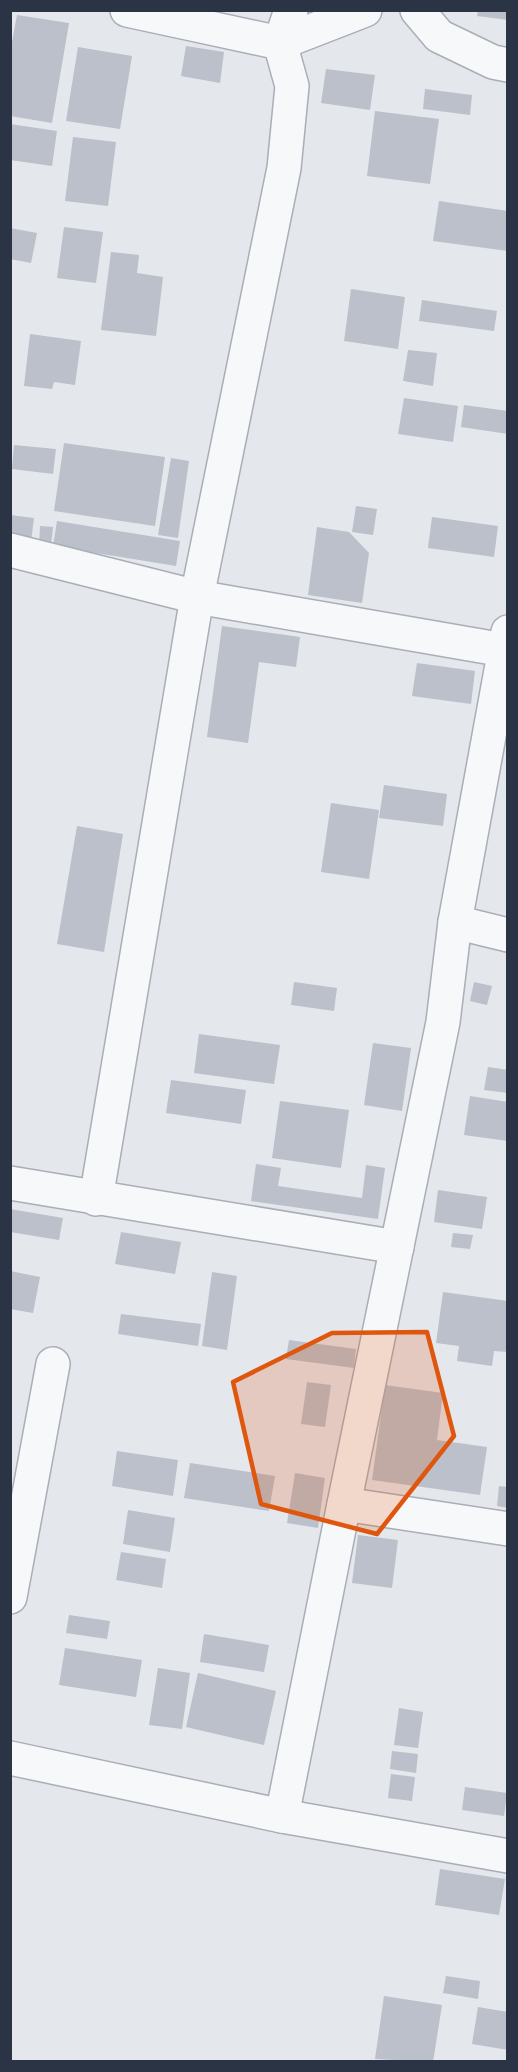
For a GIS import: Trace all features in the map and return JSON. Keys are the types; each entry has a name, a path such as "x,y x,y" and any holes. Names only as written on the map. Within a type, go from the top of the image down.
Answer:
{"street":[{"path":"128,10 280,43 365,10"},
{"path":"96,1199 197,597 284,168 292,86 280,43 291,10"},
{"path":"417,10 439,36 493,62 507,65"},
{"path":"10,550 197,597 506,641 455,922 443,1022 282,1816"},
{"path":"455,922 507,935"},
{"path":"10,1183 397,1247"},
{"path":"10,1597 53,1364"},
{"path":"344,1504 507,1529"},
{"path":"10,1758 282,1816 507,1856"}],"highlighted area":[{"path":"427,1332 454,1436 377,1534 261,1504 233,1382 332,1333"}],"building":[{"path":"478,10 508,10 508,20 477,16"},
{"path":"17,15 69,23 52,123 10,116 10,53"},
{"path":"186,46 224,52 220,83 181,76"},
{"path":"78,47 132,56 120,129 66,121"},
{"path":"326,69 375,75 370,110 321,103"},
{"path":"425,89 472,95 470,115 423,109"},
{"path":"375,111 439,119 430,184 367,176"},
{"path":"10,124 57,131 52,166 10,160"},
{"path":"73,137 116,142 108,206 65,201"},
{"path":"439,201 508,211 508,251 433,241"},
{"path":"64,227 103,232 96,283 57,278"},
{"path":"10,228 37,233 31,263 10,259"},
{"path":"111,252 139,255 137,273 163,277 156,336 101,330"},
{"path":"351,289 405,297 398,349 344,341"},
{"path":"422,300 497,311 494,331 419,321"},
{"path":"30,334 81,341 75,385 54,382 52,389 24,386"},
{"path":"408,350 437,353 433,386 403,381"},
{"path":"404,398 458,406 453,442 398,434"},
{"path":"464,405 508,411 508,434 461,427"},
{"path":"64,443 165,457 155,526 54,511"},
{"path":"14,445 56,449 53,474 12,469"},
{"path":"171,458 189,461 178,538 158,535"},
{"path":"356,506 377,509 373,535 352,532"},
{"path":"10,515 34,518 31,542 10,540"},
{"path":"432,517 498,526 494,557 428,548"},
{"path":"57,521 180,541 176,566 53,546"},
{"path":"40,526 53,527 51,546 39,545"},
{"path":"317,527 349,532 369,553 362,603 308,595"},
{"path":"222,626 300,637 296,667 259,662 248,743 207,737"},
{"path":"417,663 475,671 471,704 412,696"},
{"path":"384,785 447,794 443,826 379,818"},
{"path":"331,803 379,810 369,879 321,872"},
{"path":"77,826 123,834 104,952 57,944"},
{"path":"294,982 337,988 334,1011 291,1005"},
{"path":"474,982 492,986 487,1005 470,1001"},
{"path":"199,1034 280,1045 274,1084 194,1073"},
{"path":"373,1043 411,1048 402,1111 364,1105"},
{"path":"488,1067 508,1070 508,1093 484,1090"},
{"path":"171,1080 246,1090 241,1124 166,1113"},
{"path":"470,1096 508,1102 508,1141 464,1135"},
{"path":"280,1101 349,1110 341,1168 272,1158"},
{"path":"256,1164 281,1168 278,1186 362,1198 366,1165 385,1168 378,1219 251,1201"},
{"path":"438,1190 487,1197 482,1229 434,1222"},
{"path":"10,1209 63,1218 59,1240 10,1232"},
{"path":"121,1232 181,1242 175,1274 115,1264"},
{"path":"453,1233 473,1235 470,1249 451,1247"},
{"path":"10,1271 40,1277 33,1313 10,1309"},
{"path":"212,1272 237,1276 227,1350 202,1346"},
{"path":"443,1292 508,1301 508,1352 494,1351 492,1366 457,1361 459,1346 436,1343"},
{"path":"121,1314 201,1324 198,1346 118,1334"},
{"path":"289,1340 356,1349 354,1368 286,1359"},
{"path":"307,1382 331,1385 325,1427 301,1424"},
{"path":"385,1385 443,1393 437,1440 487,1447 480,1495 372,1480"},
{"path":"117,1451 178,1460 173,1496 112,1486"},
{"path":"190,1463 275,1476 269,1511 184,1498"},
{"path":"295,1473 325,1478 318,1528 287,1523"},
{"path":"499,1486 508,1487 508,1508 497,1506"},
{"path":"128,1510 175,1518 170,1552 123,1544"},
{"path":"358,1535 398,1540 392,1588 352,1583"},
{"path":"121,1552 166,1559 162,1588 116,1580"},
{"path":"69,1615 110,1621 107,1639 66,1633"},
{"path":"204,1634 269,1645 264,1672 200,1662"},
{"path":"65,1648 142,1660 136,1697 59,1685"},
{"path":"158,1668 190,1673 182,1729 149,1725"},
{"path":"198,1673 276,1691 264,1745 186,1727"},
{"path":"399,1708 423,1712 418,1748 394,1745"},
{"path":"392,1751 418,1754 416,1773 390,1769"},
{"path":"391,1774 415,1777 412,1801 388,1798"},
{"path":"465,1787 507,1793 504,1816 462,1810"},
{"path":"440,1869 505,1879 499,1915 435,1905"},
{"path":"446,1976 480,1981 478,1999 443,1993"},
{"path":"384,1996 442,2005 433,2062 375,2059"},
{"path":"478,2007 508,2012 508,2050 472,2044"}]}
